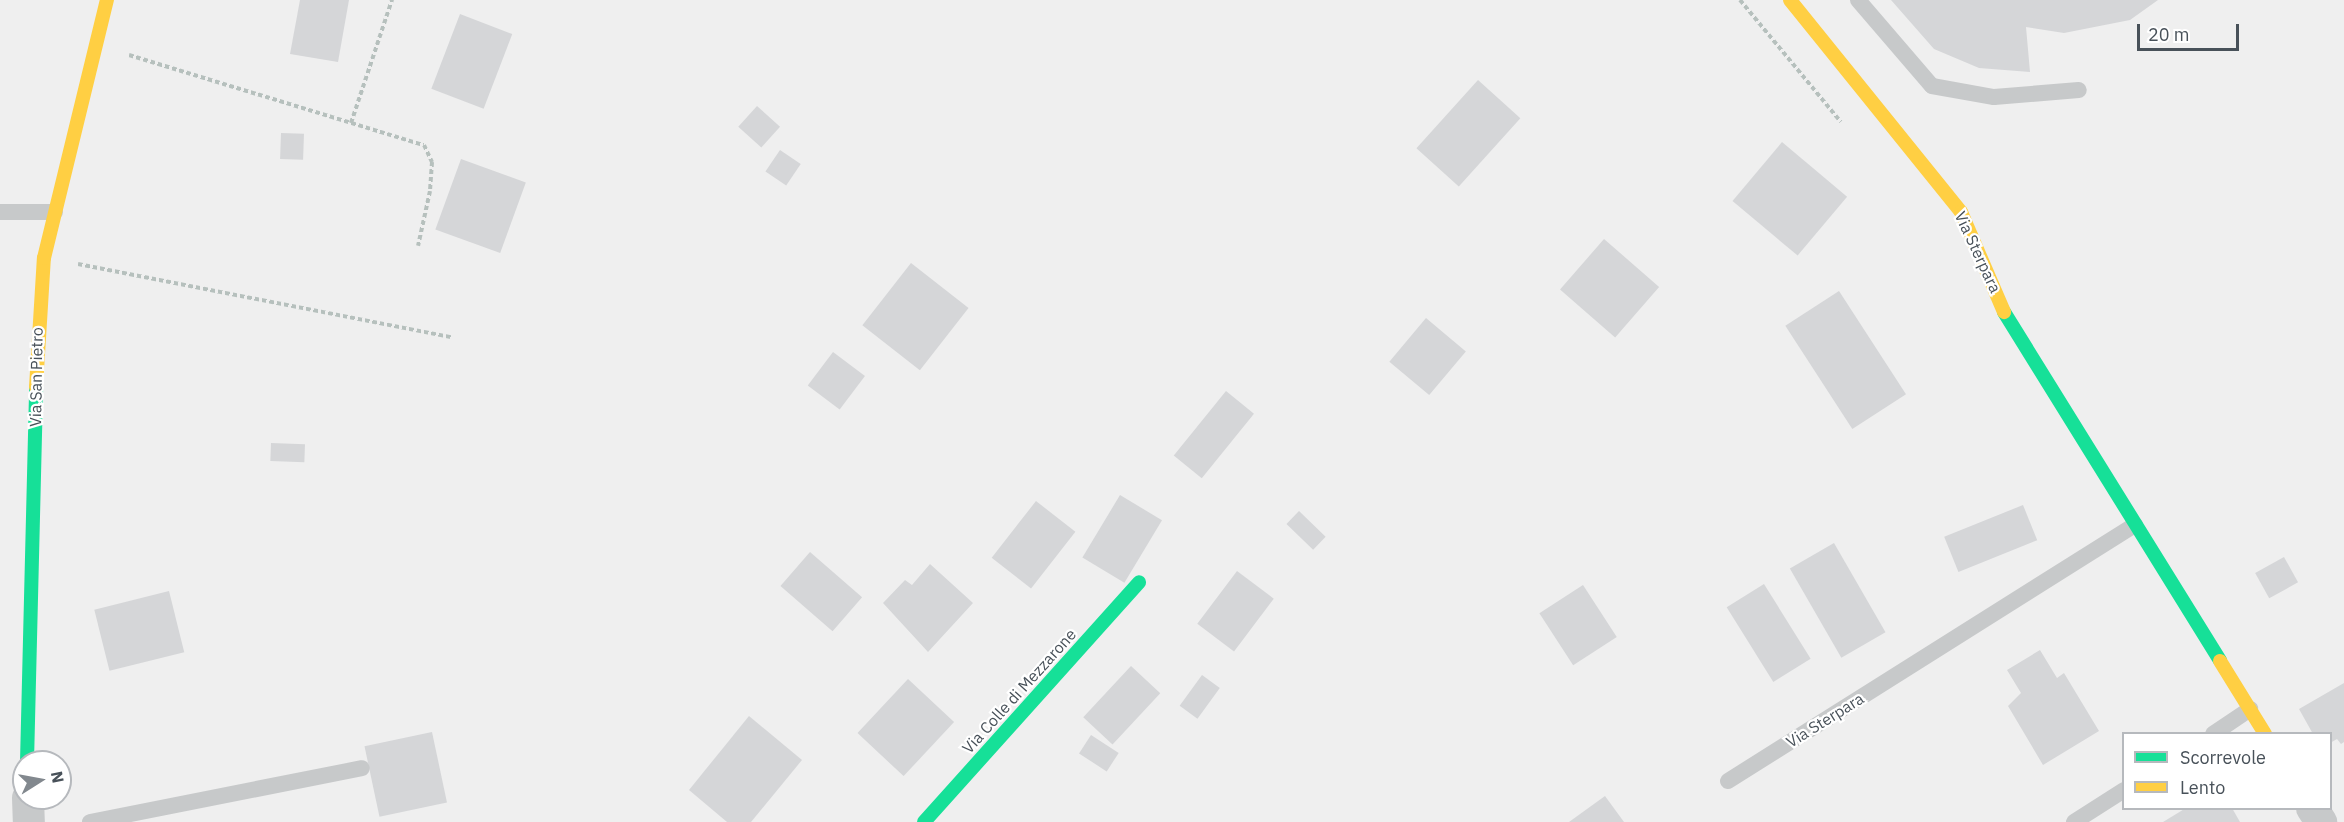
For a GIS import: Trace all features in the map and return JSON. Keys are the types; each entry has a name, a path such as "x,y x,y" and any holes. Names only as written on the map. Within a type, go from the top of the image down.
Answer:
{"street":[{"name":"Via San Pietro","path":"27,750 38,319 44,258 107,0"},
{"name":"Via Sterpara","path":"1790,0 1961,212 2010,326 2264,732"},
{"name":"Via Colle di Mezzarone","path":"924,822 1139,582"}],"lane":[{"path":"1858,0 1932,86 1994,98 2079,90"},
{"path":"0,212 55,212"},
{"name":"Via Sterpara","path":"1728,781 2135,525"},
{"path":"2216,732 2250,710"},
{"path":"90,822 362,768"},
{"path":"2074,822 2122,791"}],"path":[{"path":"351,123 392,0"},
{"path":"96,45 424,145 432,162 430,191 418,246"},
{"path":"44,258 451,337"}],"building":[{"path":"300,0 349,0 338,62 290,54"},
{"path":"1891,0 2158,0 2130,20 2064,33 2026,27 2030,72 1979,68 1934,49"},
{"path":"460,14 512,34 484,109 431,89"},
{"path":"1478,80 1520,118 1459,187 1416,148"},
{"path":"757,106 780,127 761,148 738,127"},
{"path":"281,133 304,134 303,160 280,159"},
{"path":"1782,142 1847,197 1798,256 1733,201"},
{"path":"780,150 801,164 786,186 765,172"},
{"path":"461,159 526,183 500,253 435,229"},
{"path":"1604,239 1659,287 1615,337 1560,290"},
{"path":"911,263 969,308 920,370 862,325"},
{"path":"1839,291 1906,394 1852,429 1785,326"},
{"path":"1426,318 1466,351 1429,395 1389,362"},
{"path":"833,352 865,376 840,410 808,386"},
{"path":"1226,391 1254,414 1202,478 1174,456"},
{"path":"271,443 305,444 304,462 270,461"},
{"path":"1120,495 1162,520 1124,583 1082,558"},
{"path":"1036,501 1075,532 1031,589 992,558"},
{"path":"2023,505 2037,540 1958,572 1944,537"},
{"path":"1299,511 1326,537 1313,550 1286,524"},
{"path":"1834,543 1886,632 1841,658 1790,568"},
{"path":"810,552 862,597 833,631 780,586"},
{"path":"2284,557 2298,582 2269,598 2255,573"},
{"path":"930,564 973,603 928,652 883,603 905,580 912,585"},
{"path":"1237,571 1274,599 1234,651 1197,624"},
{"path":"1764,584 1811,659 1773,682 1727,607"},
{"path":"1583,585 1617,637 1573,665 1539,613"},
{"path":"169,591 184,652 110,671 94,610"},
{"path":"2040,650 2057,678 2064,673 2099,731 2043,765 2008,706 2021,693 2007,670"},
{"path":"1131,666 1160,693 1113,744 1083,717"},
{"path":"1202,675 1220,688 1197,719 1180,706"},
{"path":"908,679 954,722 904,776 858,733"},
{"path":"2344,683 2344,742 2341,744 2337,739 2332,742 2332,732 2312,732 2299,709"},
{"path":"749,716 802,760 751,822 727,822 689,790"},
{"path":"432,732 447,802 379,817 365,746"},
{"path":"1091,735 1119,753 1107,771 1079,753"},
{"path":"1605,796 1624,822 1569,822"},
{"path":"2183,810 2233,810 2240,822 2163,822"}],"traffic: fast":[{"path":"2004,312 2220,661"},
{"path":"27,750 36,387"},
{"path":"924,822 1139,582"}],"traffic: slow":[{"path":"36,387 44,258 107,0"},
{"path":"1790,0 1961,212 2004,312"},
{"path":"2220,661 2264,732"}]}
